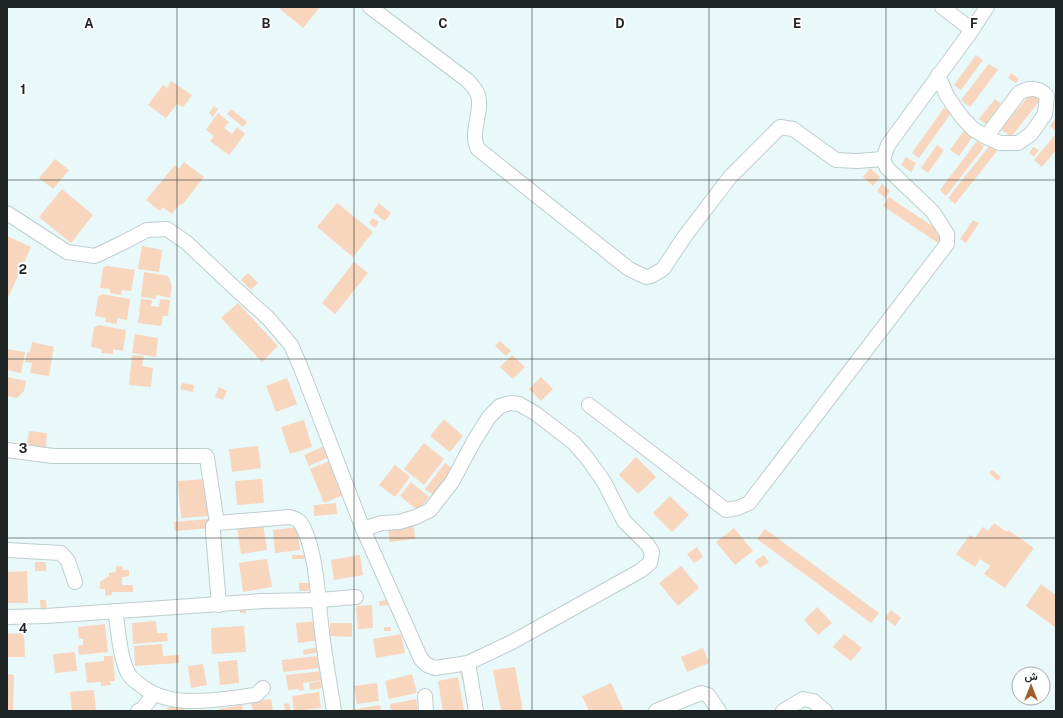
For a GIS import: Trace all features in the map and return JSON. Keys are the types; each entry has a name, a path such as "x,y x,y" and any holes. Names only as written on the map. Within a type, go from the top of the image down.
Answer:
{"street":[{"path":"370,7 467,80 474,87 478,96 479,106 475,138 478,148 612,255 641,276 651,276 663,268 685,236 730,177 780,127 793,129 836,160 857,161 883,159"},
{"path":"942,7 972,30"},
{"path":"589,405 726,510 738,508 749,503 947,244 947,234 933,212 887,168 883,159 888,145 972,30 987,7"},
{"path":"938,75 947,96 960,116 973,129 986,137 1000,144 1018,143 1031,134 1045,114 1047,96 1043,91 1036,88 1026,89 1019,93 986,137"},
{"path":"7,213 67,252 95,256 147,230 167,229 187,243 268,318 291,345 363,529 421,659 427,665 435,668 468,663 514,641 640,571 650,563 652,552 647,544 624,521 604,482 574,443 535,413 519,404 510,403 500,406 489,417 452,482 430,510 416,517 399,522 382,523 363,529"},
{"path":"7,450 53,456 206,456 217,523"},
{"path":"219,605 213,526 217,523 289,517 298,520 310,543 320,600 322,632 334,711"},
{"path":"7,550 61,554 68,561 75,582"},
{"path":"7,617 46,616 263,601 356,598"},
{"path":"115,611 123,657 129,674 144,689 153,695 188,701 256,695 263,688"},
{"path":"468,663 476,711"},
{"path":"656,711 701,693 708,695 719,711"},
{"path":"138,711 142,710 153,695"},
{"path":"425,696 426,711"},
{"path":"783,711 803,699 812,701 824,711"}],"building":[{"path":"281,7 320,7 303,28 280,9"},
{"path":"976,55 983,60 961,90 954,85"},
{"path":"989,64 998,70 970,107 961,100"},
{"path":"1011,73 1019,79 1016,83 1008,78"},
{"path":"171,81 192,95 183,107 177,104 166,118 148,105 163,85 167,88"},
{"path":"1032,92 1041,99 1011,137 1001,129"},
{"path":"995,99 1001,103 986,124 979,119"},
{"path":"214,106 218,109 213,117 209,113"},
{"path":"944,108 951,113 919,158 912,153"},
{"path":"231,109 247,122 243,127 227,114"},
{"path":"218,113 229,122 224,128 232,134 237,127 245,134 229,155 210,141 214,136 206,130"},
{"path":"1056,118 1056,131 1050,126"},
{"path":"965,129 974,135 959,156 950,150"},
{"path":"1056,134 1056,150 1042,167 1034,160"},
{"path":"977,141 984,147 946,196 940,190"},
{"path":"937,145 944,150 928,173 921,168"},
{"path":"990,145 997,151 955,204 948,198"},
{"path":"1033,147 1039,150 1034,157 1029,153"},
{"path":"906,157 916,163 911,172 901,165"},
{"path":"55,159 69,170 53,189 39,178"},
{"path":"184,162 204,177 182,205 180,204 172,214 163,207 160,211 146,200 175,165 179,169"},
{"path":"870,168 880,177 873,186 863,177"},
{"path":"882,184 890,191 885,198 877,191"},
{"path":"62,189 93,215 71,243 39,217"},
{"path":"889,197 944,234 938,243 883,206"},
{"path":"337,203 373,232 353,257 317,227"},
{"path":"379,203 391,213 385,221 373,212"},
{"path":"373,218 379,222 375,228 369,223"},
{"path":"973,220 979,223 966,243 960,239"},
{"path":"7,236 31,247 7,300"},
{"path":"142,246 162,250 159,272 138,269"},
{"path":"354,262 368,273 335,314 322,303"},
{"path":"107,266 135,270 131,291 122,290 121,295 110,293 110,289 100,288 103,268"},
{"path":"144,272 168,276 172,286 170,298 156,295 156,299 141,297"},
{"path":"248,273 258,283 251,290 241,280"},
{"path":"102,294 130,299 127,320 117,318 117,324 105,322 106,318 95,316 98,297"},
{"path":"141,299 152,300 151,306 159,307 160,299 170,300 168,316 163,316 161,326 138,323"},
{"path":"238,303 278,346 262,362 221,318"},
{"path":"98,325 126,330 123,351 113,349 113,354 101,353 102,349 91,347 94,328"},
{"path":"135,334 158,338 156,357 132,353"},
{"path":"500,341 511,351 506,356 495,346"},
{"path":"32,342 54,347 49,376 30,373 32,363 25,362 27,353 30,352"},
{"path":"7,349 25,352 21,373 7,370"},
{"path":"132,355 144,356 142,366 153,368 151,387 129,385"},
{"path":"512,355 525,367 513,379 500,367"},
{"path":"7,377 26,381 24,391 17,398 7,396"},
{"path":"541,377 553,389 541,401 529,389"},
{"path":"287,378 297,404 276,412 266,386"},
{"path":"182,383 194,385 193,392 180,389"},
{"path":"219,387 227,391 223,400 215,397"},
{"path":"444,419 463,436 450,452 430,436"},
{"path":"304,420 312,447 290,454 281,427"},
{"path":"29,431 47,433 46,447 27,445"},
{"path":"424,443 444,459 424,485 404,469"},
{"path":"258,446 261,468 232,472 229,449"},
{"path":"324,446 329,457 309,466 304,455"},
{"path":"636,457 656,477 638,494 619,475"},
{"path":"330,461 345,494 324,503 310,469"},
{"path":"445,463 453,469 433,495 425,489"},
{"path":"395,465 410,477 395,497 379,485"},
{"path":"992,470 1001,477 998,481 989,473"},
{"path":"206,479 209,516 181,518 178,481"},
{"path":"262,479 264,503 237,505 235,481"},
{"path":"411,482 429,497 418,511 400,496"},
{"path":"670,496 689,515 672,532 653,513"},
{"path":"336,503 337,514 314,516 314,505"},
{"path":"209,519 210,528 175,531 174,522"},
{"path":"994,523 1007,532 1008,530 1034,548 1005,588 984,574 990,566 980,559 975,567 956,554 970,535 975,538 983,527 988,531"},
{"path":"263,524 267,550 241,554 237,528"},
{"path":"414,526 415,539 390,542 388,529"},
{"path":"297,527 300,550 275,553 273,530"},
{"path":"734,528 753,551 735,565 716,542"},
{"path":"765,529 879,613 871,623 757,539"},
{"path":"697,547 703,557 694,563 687,554"},
{"path":"292,555 305,555 305,559 292,559"},
{"path":"360,555 363,575 334,580 331,560"},
{"path":"764,555 769,562 760,568 755,561"},
{"path":"267,559 272,587 243,592 239,563"},
{"path":"35,562 46,562 46,571 35,571"},
{"path":"116,566 122,566 123,570 129,570 129,576 122,577 122,585 133,585 133,592 112,592 112,595 105,596 105,589 100,589 100,582 109,576 109,573 116,572"},
{"path":"681,566 699,588 678,606 659,583"},
{"path":"27,571 28,603 7,603 7,572"},
{"path":"299,583 314,583 314,591 299,591"},
{"path":"1041,584 1056,595 1056,628 1026,606"},
{"path":"40,600 46,600 47,612 41,613"},
{"path":"387,600 388,605 380,606 379,601"},
{"path":"372,605 373,628 358,629 356,606"},
{"path":"240,606 246,606 246,613 240,613"},
{"path":"817,607 832,623 818,635 804,620"},
{"path":"891,610 901,618 895,626 885,618"},
{"path":"156,621 157,633 167,633 168,641 133,644 132,623"},
{"path":"318,621 320,640 298,643 296,623"},
{"path":"330,623 352,623 352,637 330,636"},
{"path":"105,624 108,652 79,655 78,646 83,645 83,639 79,639 78,627"},
{"path":"244,626 246,652 212,654 211,628"},
{"path":"384,627 391,627 391,631 384,631"},
{"path":"24,633 25,657 7,657 7,634"},
{"path":"401,634 405,653 376,658 373,639"},
{"path":"844,634 862,648 851,661 833,647"},
{"path":"162,644 163,656 179,655 179,663 135,666 134,646"},
{"path":"319,647 320,652 304,655 303,650"},
{"path":"703,648 709,663 687,672 681,657"},
{"path":"75,652 77,671 55,673 53,654"},
{"path":"104,656 113,656 115,681 110,681 111,685 101,686 101,682 87,683 85,663 104,661"},
{"path":"317,656 319,668 283,672 282,660"},
{"path":"237,660 239,683 220,685 218,662"},
{"path":"203,664 207,685 191,688 188,666"},
{"path":"515,667 523,711 501,711 493,670"},
{"path":"464,670 466,680 462,680 460,671"},
{"path":"321,671 322,680 303,683 304,690 288,690 286,675"},
{"path":"7,674 14,675 13,711 7,711"},
{"path":"412,674 417,693 389,699 385,681"},
{"path":"458,677 464,711 443,711 438,681"},
{"path":"321,681 322,688 310,690 309,683"},
{"path":"377,683 379,701 357,704 354,686"},
{"path":"611,683 624,711 589,711 582,696"},
{"path":"94,690 96,711 72,711 70,692"},
{"path":"319,692 321,708 294,711 292,696"},
{"path":"271,699 273,711 253,711 251,702"},
{"path":"416,699 418,711 391,711 390,704"},
{"path":"289,703 291,711 285,711 284,704"},
{"path":"183,704 185,711 168,711 167,708"},
{"path":"242,705 243,711 219,711 219,709"},
{"path":"380,705 381,711 349,711 349,710"}]}
